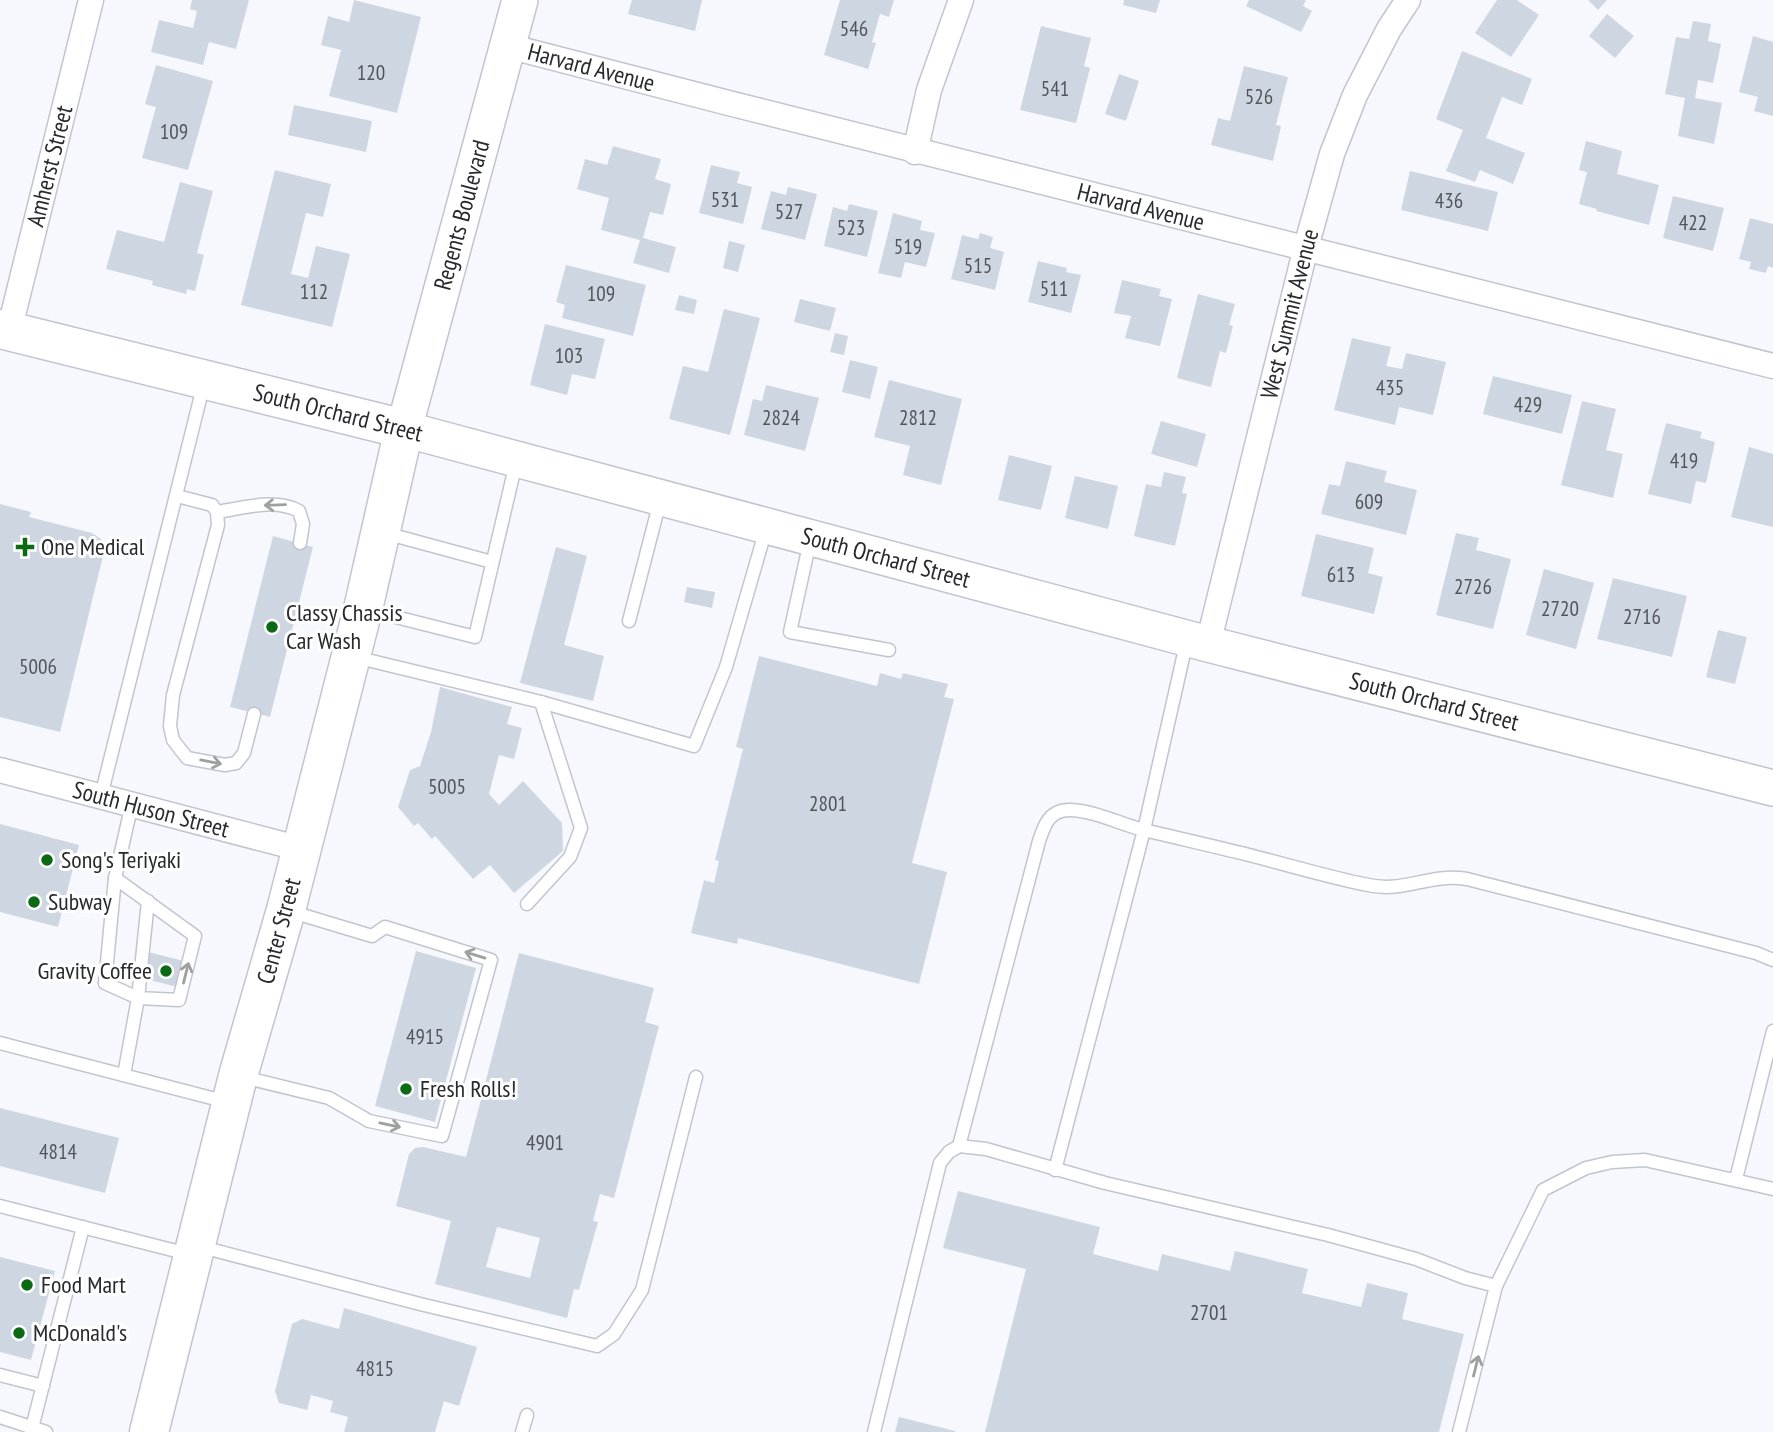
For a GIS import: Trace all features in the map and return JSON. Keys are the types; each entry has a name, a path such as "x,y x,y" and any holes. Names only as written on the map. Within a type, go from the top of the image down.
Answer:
{"main road":[{"name":"Regents Boulevard","path":"404,429 520,0"},
{"name":"South Orchard Street","path":"4,330 404,429 1198,641 1773,788"},
{"name":"Center Street","path":"149,1432 193,1250 286,909 351,656 404,429"}],"street":[{"name":"Amherst Street","path":"4,330 91,0"},
{"path":"915,152 929,90 961,0"},
{"name":"West Summit Avenue","path":"1198,641 1332,154 1355,95 1389,29 1408,0"},
{"name":"Harvard Avenue","path":"508,46 915,152 1306,247 1773,366"},
{"name":"South Huson Street","path":"0,771 301,849"}],"lane":[{"path":"101,796 205,380"},
{"path":"363,608 475,638 517,459"},
{"path":"177,496 212,505 217,512 218,525 173,695 170,726 173,740 187,758 225,765 236,763 244,753 254,713"},
{"path":"629,621 661,497"},
{"path":"217,512 276,504 288,505 299,511 303,524 300,543"},
{"path":"351,656 541,702 694,746 726,667 767,525"},
{"path":"380,532 492,562"},
{"path":"811,537 790,632 889,650"},
{"path":"1055,1170 1144,830 1198,641"},
{"path":"527,904 570,857 581,828 541,702"},
{"path":"115,878 195,936 179,1000 138,998 105,983 115,878 132,804"},
{"path":"959,1146 1039,842 1048,818 1058,811 1070,810 1380,887 1398,888 1434,877 1467,879 1756,953 1773,960"},
{"path":"124,1075 138,998 148,901"},
{"path":"0,1045 124,1075 328,1098 369,1121 442,1136 491,960 384,927 372,936 286,909"},
{"path":"1736,1179 1773,1031"},
{"path":"0,1206 597,1346 614,1334 642,1290 696,1077"},
{"path":"874,1432 940,1163 948,1152 959,1146 986,1149 1055,1170 1328,1235 1416,1259 1465,1278 1496,1286"},
{"path":"1459,1432 1496,1286 1543,1190 1586,1168 1612,1162 1645,1160 1773,1189"},
{"path":"32,1429 83,1227"},
{"path":"0,1375 43,1386"},
{"path":"522,1432 527,1415"},
{"path":"0,1417 46,1432"}],"building":[{"path":"192,0 249,0 236,49 209,42 203,65 151,52 159,20 193,28 197,11 190,9"},
{"path":"354,0 421,17 397,113 329,96 341,50 321,45 328,16 349,22"},
{"path":"632,0 702,0 695,31 628,14"},
{"path":"840,0 894,0 889,17 880,14 872,42 876,43 868,69 824,55"},
{"path":"1124,0 1160,0 1156,13 1123,5"},
{"path":"1249,0 1306,0 1303,6 1312,11 1301,32 1246,6"},
{"path":"1497,0 1517,0 1539,15 1511,57 1475,33"},
{"path":"1588,0 1607,0 1598,10"},
{"path":"1607,14 1634,36 1615,58 1589,36"},
{"path":"1693,21 1711,24 1708,41 1721,44 1713,83 1698,80 1695,98 1722,103 1714,144 1678,136 1685,98 1665,94 1676,37 1689,39"},
{"path":"1041,26 1091,38 1084,66 1090,68 1076,123 1020,110"},
{"path":"1753,36 1773,42 1773,116 1754,111 1758,97 1739,92"},
{"path":"1462,51 1532,79 1522,105 1502,97 1486,138 1525,153 1513,184 1480,170 1475,182 1446,171 1463,130 1436,119"},
{"path":"156,65 213,81 188,170 142,158 156,107 145,104"},
{"path":"1244,66 1288,77 1276,125 1281,126 1273,161 1211,145 1218,118 1230,121"},
{"path":"1119,74 1139,81 1126,121 1105,114"},
{"path":"294,105 372,121 366,152 288,135"},
{"path":"1586,141 1622,151 1617,174 1659,185 1649,225 1579,204 1587,172 1579,170"},
{"path":"613,146 661,159 655,179 671,184 663,215 650,212 643,238 676,247 669,273 633,263 640,240 601,230 609,198 577,189 585,159 607,165"},
{"path":"711,165 740,172 737,183 752,187 743,224 699,213"},
{"path":"275,170 331,184 323,217 306,213 291,274 308,278 316,246 350,254 332,327 241,305"},
{"path":"1410,171 1498,192 1488,231 1401,210"},
{"path":"180,182 213,191 197,253 204,255 195,291 187,289 186,294 152,285 153,281 106,269 117,230 164,242"},
{"path":"788,187 817,194 805,240 761,229 771,191 786,195"},
{"path":"1673,196 1724,208 1713,251 1663,238"},
{"path":"849,204 878,211 867,257 824,246 833,207 847,211"},
{"path":"893,213 922,221 920,230 935,233 926,267 905,262 901,278 878,273"},
{"path":"1750,218 1773,224 1773,268 1768,266 1766,273 1749,269 1751,262 1739,259"},
{"path":"980,233 993,237 990,248 1004,252 995,290 951,279 962,235 978,239"},
{"path":"729,241 745,245 738,272 723,268"},
{"path":"1038,261 1067,268 1066,272 1081,275 1071,313 1028,302"},
{"path":"566,265 646,285 633,336 562,318 565,305 556,302"},
{"path":"1122,280 1161,289 1159,296 1172,299 1160,346 1125,338 1131,316 1114,313"},
{"path":"1198,294 1235,304 1229,325 1233,326 1226,353 1220,351 1211,387 1177,378"},
{"path":"679,295 697,300 694,314 675,310"},
{"path":"800,299 836,308 830,331 794,322"},
{"path":"724,309 760,318 730,435 669,419 683,366 708,372"},
{"path":"545,324 605,339 595,379 572,374 567,395 530,385"},
{"path":"835,333 848,336 844,355 830,352"},
{"path":"1352,338 1391,347 1386,366 1402,369 1406,353 1446,362 1433,415 1399,407 1395,425 1334,410"},
{"path":"850,360 878,367 870,399 842,392"},
{"path":"1493,376 1572,395 1562,434 1483,414"},
{"path":"889,380 962,399 941,485 903,475 910,446 874,437"},
{"path":"766,385 819,398 805,451 744,435 753,399 762,401"},
{"path":"1582,401 1616,409 1606,450 1623,454 1613,498 1561,485"},
{"path":"1161,421 1206,434 1197,467 1151,454"},
{"path":"1666,423 1702,432 1700,438 1715,442 1706,483 1696,481 1691,504 1648,494"},
{"path":"1749,447 1773,454 1773,527 1731,517"},
{"path":"1009,455 1052,466 1041,510 998,500"},
{"path":"1346,461 1387,471 1384,482 1417,490 1406,535 1321,514 1329,484 1340,486"},
{"path":"1164,472 1186,477 1182,493 1187,494 1175,546 1134,536 1146,484 1161,487"},
{"path":"1075,476 1118,486 1108,529 1065,518"},
{"path":"0,504 31,512 29,517 92,533 101,539 105,548 60,732 0,717"},
{"path":"1456,533 1479,538 1476,550 1511,559 1493,629 1436,615"},
{"path":"1316,534 1374,548 1368,573 1383,577 1374,614 1301,596"},
{"name":"Classy Chassis Car Wash","path":"273,536 313,547 270,717 230,707"},
{"path":"556,547 587,556 564,645 604,656 593,701 520,683"},
{"path":"1544,569 1594,583 1576,649 1526,635"},
{"path":"1613,578 1687,596 1672,657 1597,639"},
{"path":"687,587 715,592 712,608 684,602"},
{"path":"1718,630 1747,637 1735,684 1706,677"},
{"path":"759,656 877,686 880,673 901,679 903,673 948,684 944,697 954,699 912,863 947,872 919,984 738,938 737,944 691,933 704,880 714,883 719,861 715,860 743,749 736,747"},
{"path":"440,687 512,707 507,724 522,728 514,759 499,755 489,794 499,805 523,781 562,823 563,851 514,893 490,865 473,879 435,836 432,839 418,823 414,826 398,807 410,770 420,766 431,732"},
{"path":"0,824 79,845 58,927 0,912"},
{"path":"416,951 476,968 435,1122 375,1106"},
{"path":"148,952 184,961 177,987 142,978"},
{"path":"519,953 654,988 645,1022 659,1026 614,1198 600,1194 593,1221 598,1222 579,1290 574,1289 567,1318 435,1284 451,1221 396,1206 409,1154 415,1148 423,1147 466,1157","holes":["497,1227 540,1238 530,1278 486,1267"]},
{"path":"0,1108 119,1138 105,1193 0,1166"},
{"path":"958,1191 1100,1227 1093,1254 1158,1271 1162,1254 1230,1271 1235,1251 1308,1269 1302,1293 1361,1307 1367,1283 1408,1293 1402,1319 1464,1334 1439,1432 985,1432 1026,1269 943,1248"},
{"path":"0,1257 55,1271 31,1360 0,1352"},
{"path":"344,1308 477,1347 459,1406 444,1401 435,1432 344,1432 348,1417 330,1412 333,1401 311,1395 307,1410 279,1403 275,1391 292,1324 302,1319 339,1329"},
{"path":"899,1417 955,1431 955,1432 895,1432"}],"place":[{"name":"One Medical","path":"25,547"},
{"name":"Classy Chassis Car Wash","path":"272,627"},
{"name":"Song's Teriyaki","path":"47,860"},
{"name":"Subway","path":"34,902"},
{"name":"Gravity Coffee","path":"166,971"},
{"name":"Fresh Rolls!","path":"406,1089"},
{"name":"Food Mart","path":"27,1285"},
{"name":"McDonald's","path":"19,1333"}]}
